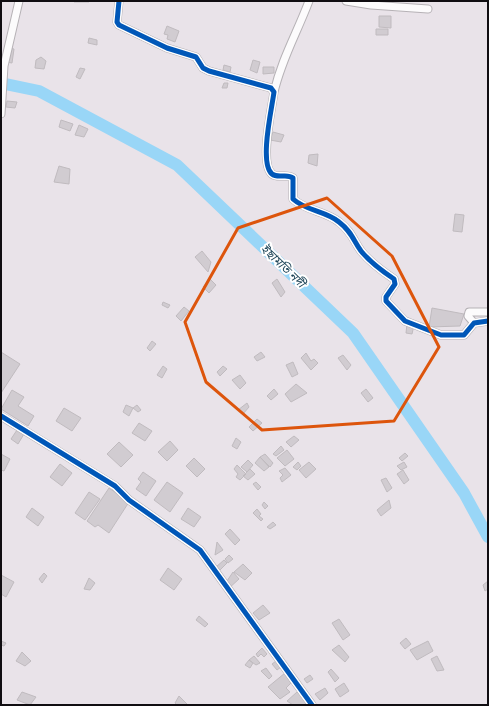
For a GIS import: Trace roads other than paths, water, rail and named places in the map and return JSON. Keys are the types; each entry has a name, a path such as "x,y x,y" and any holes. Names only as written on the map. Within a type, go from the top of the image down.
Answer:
{"street":[{"path":"1,112 4,66 19,1"},
{"path":"118,1 117,22 119,25 167,48 196,57 203,68 209,71 260,83 271,88 274,92"},
{"path":"309,1 281,64 274,92 266,145 268,167 272,174 276,176 290,176 293,178 293,199 301,206 338,221 352,233 361,251 379,269 394,279 395,284 386,297 386,301 404,321 440,335 464,335 474,323 488,321"},
{"path":"346,1 428,9"},
{"path":"474,323 468,316 469,312 488,312"},
{"path":"1,416 115,486 129,500 200,550 311,704"}],"waterway":[{"name":"ইছামতি নদী","path":"1,83 39,91 177,165 353,333 464,493 488,537"}]}
